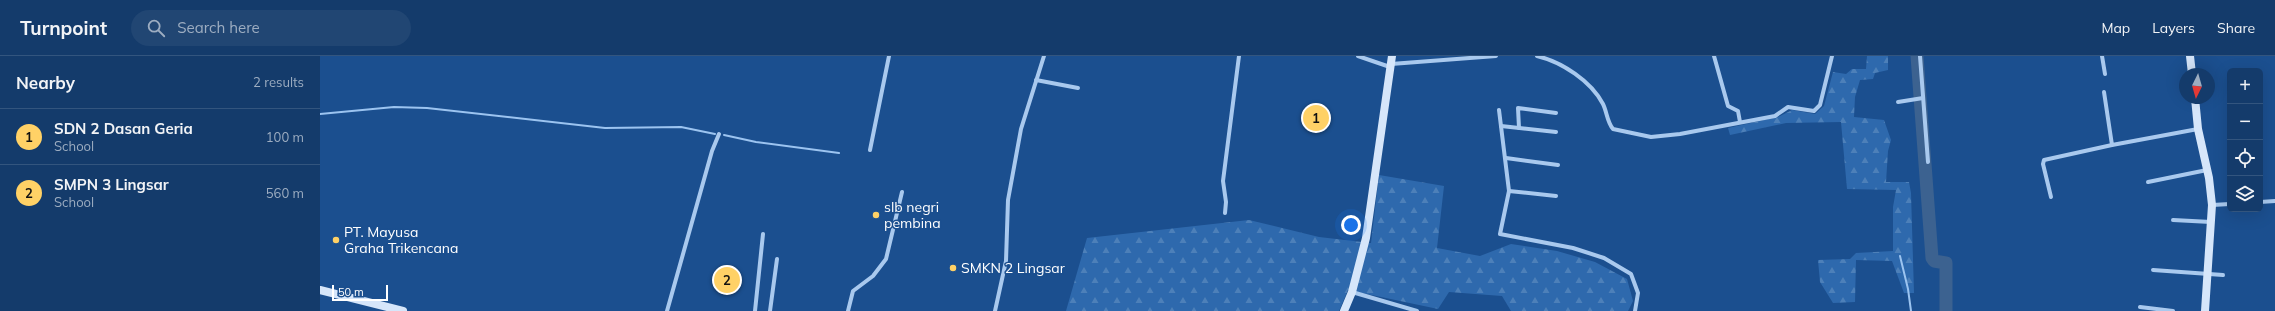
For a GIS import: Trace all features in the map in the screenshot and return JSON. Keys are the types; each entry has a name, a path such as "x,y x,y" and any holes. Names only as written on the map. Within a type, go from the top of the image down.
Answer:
{"street":[{"path":"870,150 889,56"},
{"path":"995,311 1006,261 1009,192 1021,129 1044,56"},
{"path":"1224,214 1226,202 1223,181 1239,56"},
{"path":"1358,56 1391,63 1496,56"},
{"path":"1537,56 1557,63 1583,80 1599,97 1611,128 1615,131 1645,136 1664,136 1775,116 1788,107 1811,111 1817,109 1822,100 1832,56"},
{"path":"1714,56 1728,106 1738,111 1740,122"},
{"path":"1920,56 1920,98 1928,162"},
{"path":"2102,56 2104,74"},
{"path":"2190,56 2191,68"},
{"path":"1344,311 1352,292 1366,238 1391,63"},
{"path":"1036,80 1078,88"},
{"path":"2104,92 2112,145"},
{"path":"1898,102 1920,98"},
{"path":"2196,104 2198,129 2208,170 2212,205 2205,311"},
{"path":"1519,128 1518,108 1556,113"},
{"path":"1499,110 1509,191 1500,234 1573,248 1604,258 1632,274 1638,293 1635,311"},
{"path":"1502,126 1556,132"},
{"path":"2050,197 2043,164 2044,160 2112,145 2198,129"},
{"path":"667,311 712,151 719,134"},
{"path":"1506,158 1558,165"},
{"path":"2148,182 2208,170"},
{"path":"1509,191 1556,196"},
{"path":"848,311 854,291 873,276 886,259 902,192"},
{"path":"2263,202 2275,201"},
{"path":"2212,205 2227,204"},
{"path":"2173,220 2211,222"},
{"path":"755,311 763,234"},
{"path":"770,311 778,259"},
{"path":"2153,270 2223,275"},
{"path":"320,290 403,311"},
{"path":"1352,292 1417,311"},
{"path":"2140,307 2173,311"}],"green space":[{"path":"1867,56 1888,56 1888,70 1875,73 1873,79 1860,80 1855,97 1854,117 1884,120 1891,140 1888,151 1886,182 1909,182 1911,193 1914,293 1904,293 1892,261 1856,260 1855,302 1833,303 1820,282 1818,260 1850,259 1856,253 1893,251 1893,207 1896,190 1847,189 1841,122 1786,123 1730,135 1728,128 1778,117 1792,110 1815,114 1824,106 1833,72 1846,74 1852,69 1866,69"},
{"path":"1379,175 1444,186 1437,248 1480,256 1511,244 1557,251 1595,262 1627,279 1633,301 1628,311 1511,311 1502,296 1449,292 1438,309 1348,290 1339,311 1066,311 1087,238 1249,220 1319,237 1371,243"}],"waterway":[{"path":"1917,56 1932,258 1934,261 1946,263 1946,311"},
{"path":"320,114 394,107 427,108 605,128 681,127 715,134"},
{"path":"724,135 756,142 839,153"},
{"path":"1900,256 1908,289 1911,311"}],"place":[{"name":"SDN 2 Dasan Geria","path":"1316,118"},
{"name":"slb negri pembina","path":"876,215"},
{"name":"PT. Mayusa Graha Trikencana","path":"336,240"},
{"name":"SMKN 2 Lingsar","path":"953,268"},
{"name":"SMPN 3 Lingsar","path":"727,280"}]}
